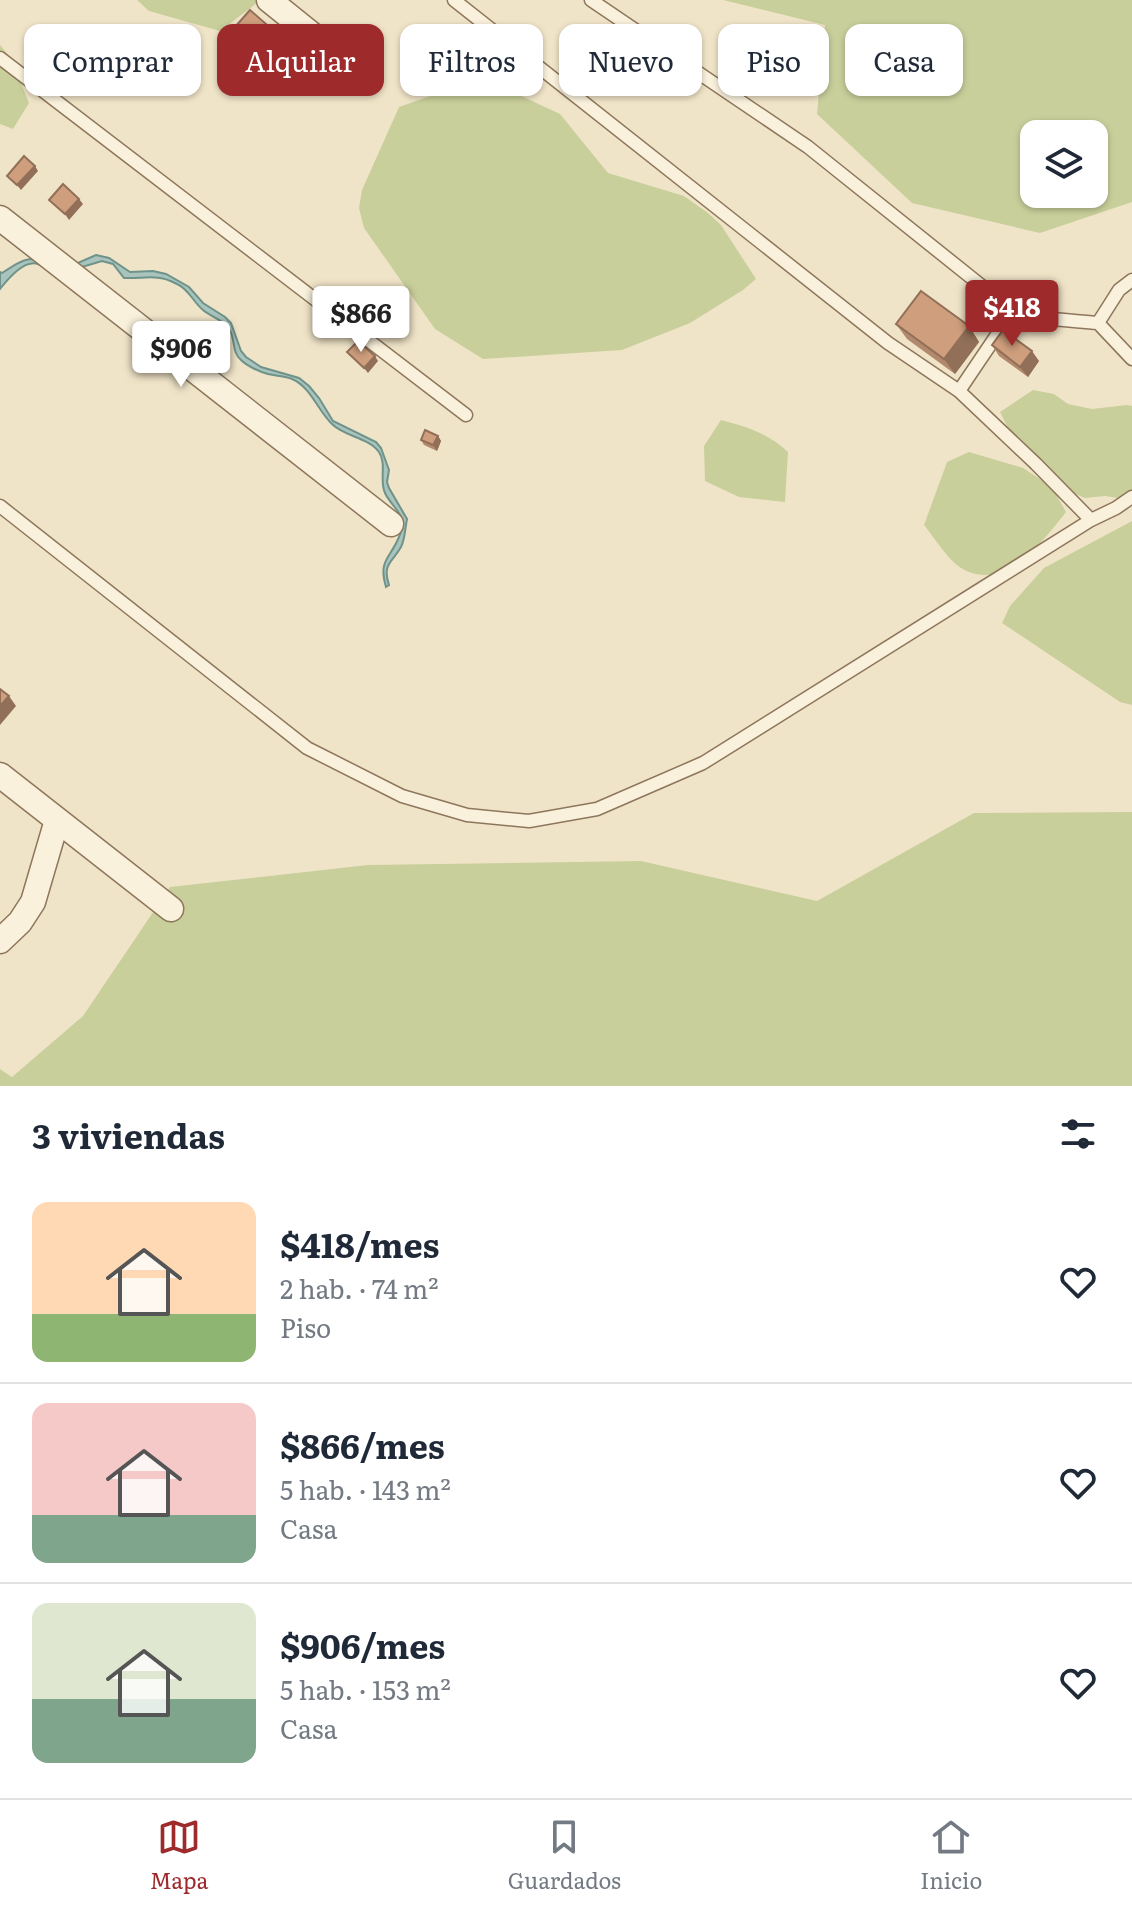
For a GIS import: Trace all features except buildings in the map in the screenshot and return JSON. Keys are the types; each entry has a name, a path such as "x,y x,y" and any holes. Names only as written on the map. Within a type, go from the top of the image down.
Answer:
{"street":[{"path":"269,0 299,24"},
{"path":"0,218 391,524"},
{"path":"0,775 171,909"},
{"path":"0,941 20,922 33,902 57,820"}],"lane":[{"path":"454,0 888,343 959,391 1091,520"},
{"path":"591,0 808,147 1013,311 1054,320 1098,323 1132,359"},
{"path":"0,58 466,415"},
{"path":"1098,323 1119,290 1132,280"},
{"path":"959,391 1013,311"},
{"path":"0,506 307,748 402,796 467,815 529,821 597,809 703,763 1132,497"}],"green space":[{"path":"137,0 261,0 229,24 217,24 217,30 149,11"},
{"path":"723,0 1132,0 1132,202 1040,233 912,203 817,114 819,96 829,96 829,24"},
{"path":"0,45 10,57 29,103 13,129 0,124"},
{"path":"430,96 521,96 560,114 608,173 684,196 708,213 721,225 756,279 690,323 622,350 483,359 435,329 364,228 359,208 362,190 399,107"},
{"path":"1033,390 1054,394 1068,404 1092,409 1132,406 1130,500 1105,496 1085,498 1068,491 1014,440 1000,412"},
{"path":"721,420 757,432 788,452 785,502 739,497 705,481 704,446"},
{"path":"969,452 1023,468 1052,487 1066,512 1021,561 992,574 977,574 961,568 924,525 947,462"},
{"path":"1132,521 1132,705 1120,702 1002,623 1010,606 1044,568"},
{"path":"1132,812 1132,1086 0,1086 0,1069 12,1077 83,1016 170,887 368,865 641,861 817,901 974,813"}],"water":[{"path":"96,255 109,258 130,272 166,274 189,287 203,303 231,323 246,357 261,367 299,378 319,398 333,421 376,442 389,470 389,488 407,519 402,544 387,568 389,585 386,587 384,565 403,525 401,516 383,488 379,452 369,443 332,424 299,383 261,372 238,357 228,327 203,310 181,286 157,278 124,278 113,264 102,261 55,275 33,263 16,271 0,289 0,272 25,260 37,260 62,270"}]}
